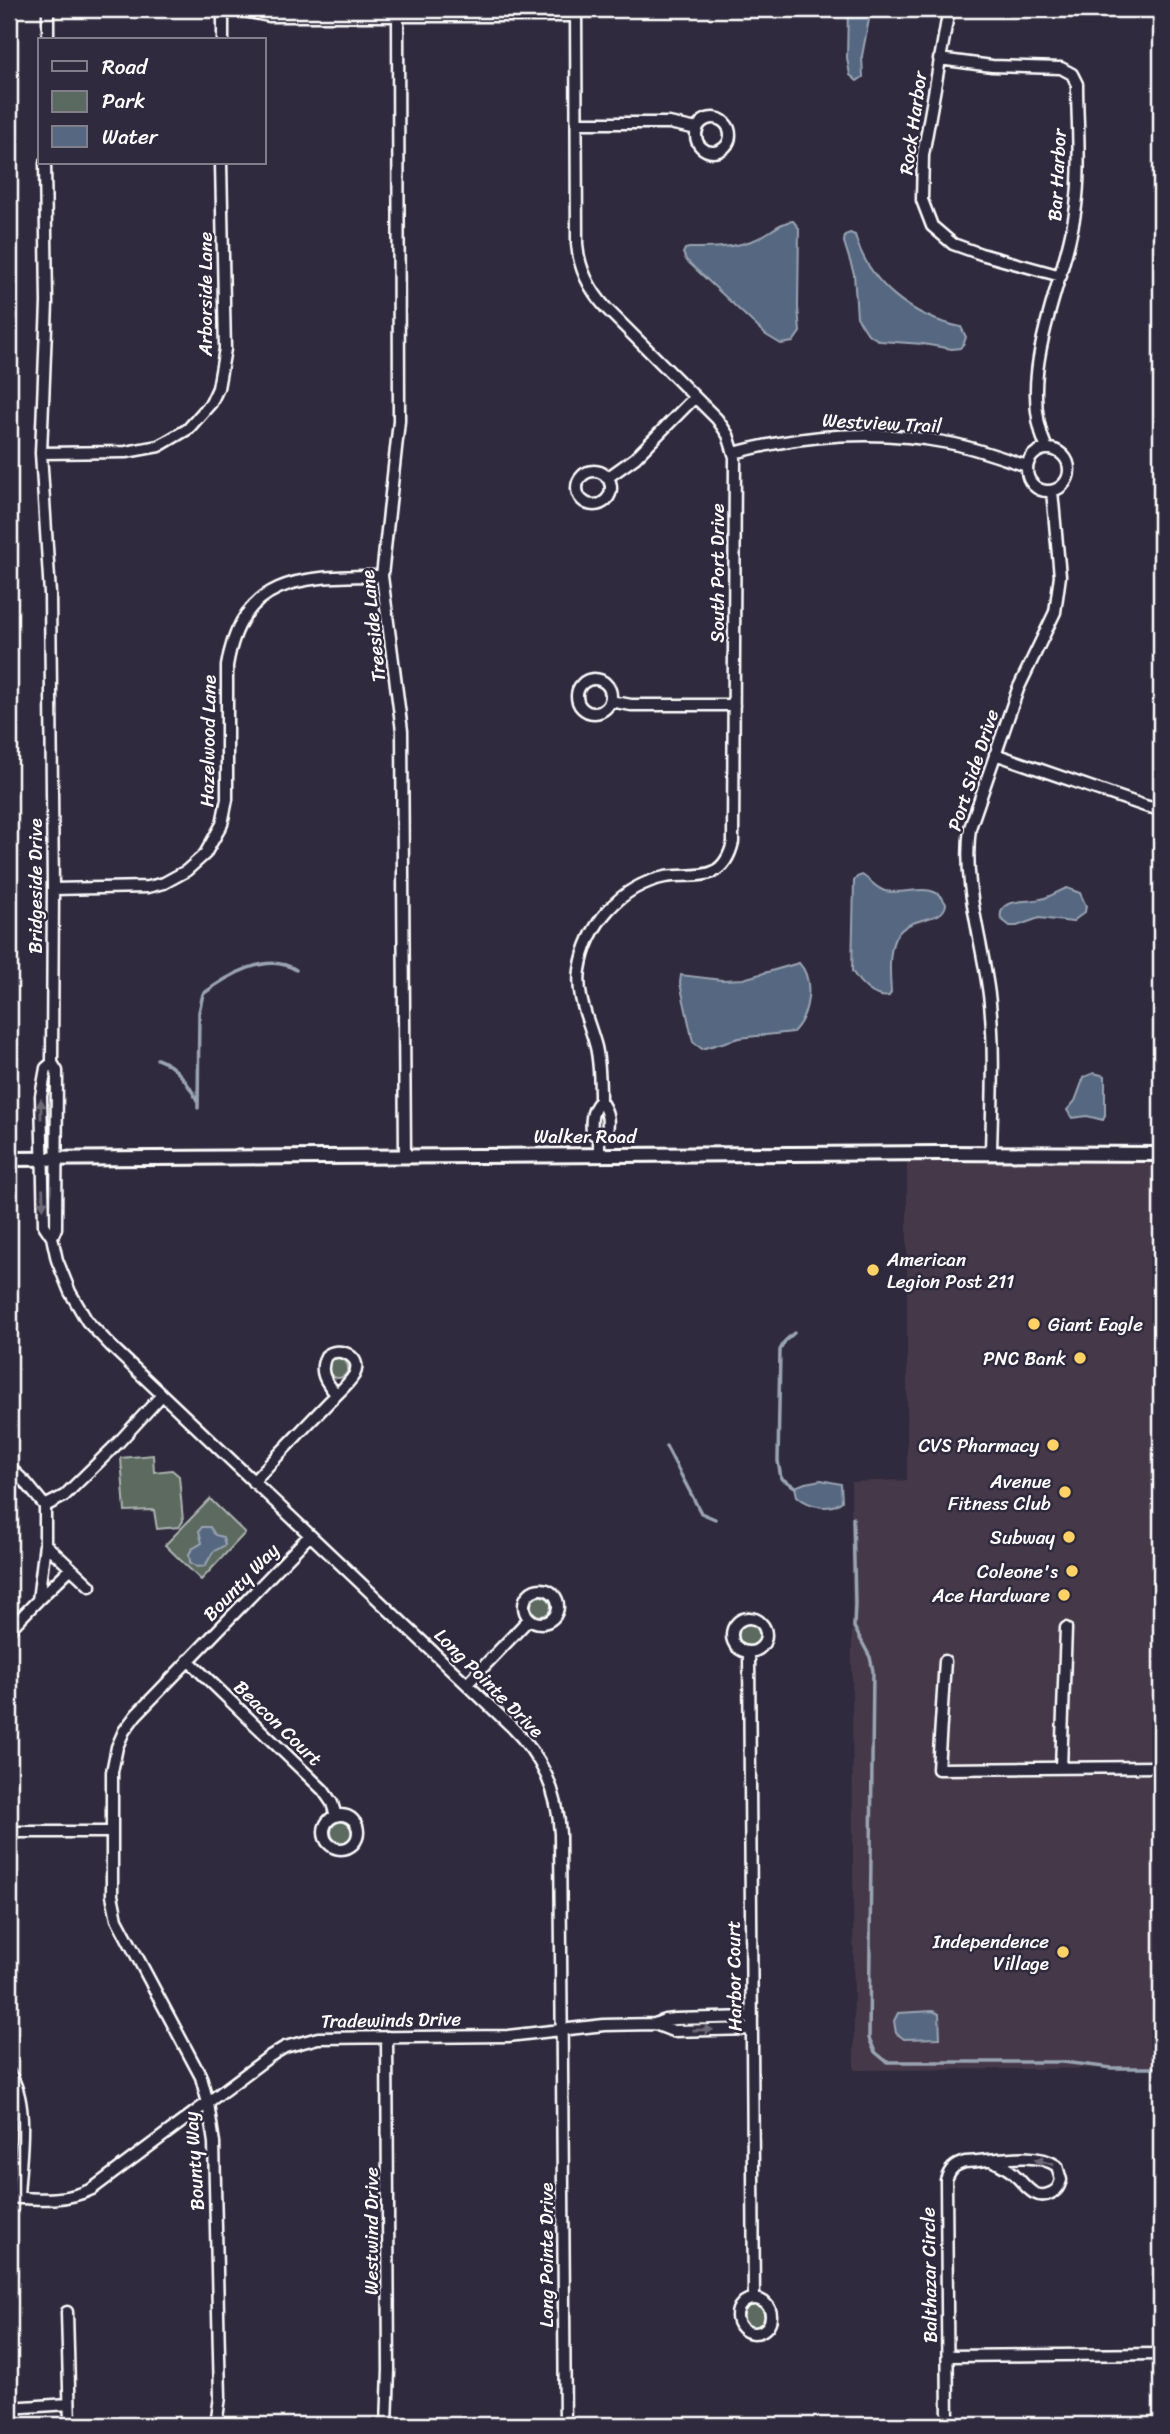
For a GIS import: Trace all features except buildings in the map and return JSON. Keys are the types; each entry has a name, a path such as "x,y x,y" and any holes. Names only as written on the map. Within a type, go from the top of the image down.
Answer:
{"street":[{"path":"48,9 48,38"},
{"path":"223,9 223,38"},
{"path":"234,9 269,16 576,12"},
{"name":"Rock Harbor","path":"949,9 923,155 922,200 932,226 953,244 1061,276"},
{"name":"South Port Drive","path":"576,12 577,244 585,278 606,309 717,419 728,435 734,453 735,836 726,861 718,869 707,874 668,876 649,882 616,902 597,924 584,954 579,994 597,1055 600,1101 607,1111 607,1133 599,1138"},
{"name":"Treeside Lane","path":"398,13 399,421 383,576 402,732 405,1156"},
{"name":"Bar Harbor","path":"939,59 992,66 1061,68 1072,74 1077,84 1077,196 1061,276 1037,363 1035,402 1042,439 1047,449"},
{"path":"577,123 669,123 697,129"},
{"name":"Bridgeside Drive","path":"45,164 47,303 41,453 50,594 52,1063 57,1071 57,1158"},
{"name":"Arborside Lane","path":"41,453 126,452 159,446 188,429 211,403 218,388 225,349 221,164"},
{"path":"607,478 635,458 695,397"},
{"name":"Westview Trail","path":"734,453 805,437 894,437 950,443 1027,466"},
{"path":"1047,449 1060,453 1065,458 1069,471 1064,484 1052,491 1045,491 1033,485 1027,466 1034,454 1047,449"},
{"name":"Port Side Drive","path":"991,1153 990,1000 967,858 970,828 1018,689 1050,626 1058,602 1060,568 1052,491"},
{"name":"Hazelwood Lane","path":"53,889 148,887 172,879 193,866 215,840 226,808 227,666 235,633 244,619 274,590 298,580 314,577 383,576"},
{"path":"610,701 631,705 734,705"},
{"path":"995,754 1161,810"},
{"name":"Bridgeside Drive","path":"42,1159 41,1087 46,1068 52,1063"},
{"name":"South Port Drive","path":"599,1138 592,1133 591,1117 594,1107 600,1101"},
{"name":"South Port Drive","path":"599,1138 599,1155"},
{"name":"Walker Road","path":"9,1159 1161,1154"},
{"name":"Long Pointe Drive","path":"52,1237 57,1228 57,1158"},
{"name":"Long Pointe Drive","path":"42,1159 44,1225 52,1237 61,1275 80,1310 102,1338 526,1740 546,1772 555,1796 560,1835 565,2425"},
{"path":"253,1482 336,1394"},
{"path":"45,1506 64,1496 162,1395"},
{"path":"9,1467 45,1506 45,1544 38,1600"},
{"name":"Bounty Way","path":"216,2425 220,2397 214,2155 208,2103 201,2077 117,1919 112,1895 113,1763 124,1731 136,1715 310,1535"},
{"path":"45,1544 90,1587"},
{"path":"9,1630 71,1568"},
{"path":"467,1684 529,1619"},
{"path":"1061,1768 1066,1628"},
{"name":"Harbor Court","path":"749,1653 754,2299"},
{"name":"Beacon Court","path":"188,1660 323,1790 336,1815"},
{"path":"945,1661 938,1769 1161,1767"},
{"path":"9,1832 112,1832"},
{"name":"Tradewinds Drive","path":"655,2024 675,2019 752,2017"},
{"name":"Tradewinds Drive","path":"13,2198 62,2199 92,2189 270,2056 301,2041 318,2038 508,2036 604,2025 655,2024 673,2031 752,2029"},
{"name":"Westwind Drive","path":"387,2037 387,2425"},
{"path":"9,2073 19,2090 22,2106 13,2198"},
{"name":"Balthazar Circle","path":"948,2425 946,2180 950,2170 957,2164 993,2161 1033,2158 1052,2162 1060,2172 1059,2186 1047,2195 1031,2192 1011,2171 993,2161"},
{"path":"67,2312 69,2425"},
{"path":"948,2356 1161,2354"},
{"path":"9,2408 69,2404"}],"shaded area":[{"path":"907,1161 1161,1163 1161,2068 854,2070 851,1482 907,1480"}],"green space":[{"path":"334,1358 342,1358 348,1368 342,1378 334,1378 328,1372 328,1364"},
{"path":"153,1455 154,1472 172,1470 179,1476 183,1521 179,1527 157,1529 154,1510 125,1511 121,1458"},
{"path":"210,1499 245,1533 201,1580 165,1545"},
{"path":"541,1596 548,1599 551,1606 548,1613 541,1616 534,1613 531,1606 534,1599"},
{"path":"745,1624 753,1624 760,1631 760,1639 753,1646 745,1646 738,1639 738,1631"},
{"path":"342,1821 350,1824 353,1832 350,1840 342,1843 334,1840 331,1832 334,1824"},
{"path":"754,2305 762,2308 765,2316 762,2324 754,2327 746,2324 743,2316 746,2308"}],"water":[{"path":"848,9 871,9 862,56 863,77 857,81 850,75 847,58"},
{"path":"793,221 799,228 800,332 793,342 781,344 766,335 686,260 683,253 689,248 746,243"},
{"path":"845,235 855,235 871,269 895,296 926,315 961,327 966,337 960,348 880,341 868,334 857,317 854,274 844,242"},
{"path":"862,875 885,891 935,892 946,904 939,914 909,925 895,938 890,957 889,996 873,993 852,971 854,881"},
{"path":"1067,888 1080,893 1086,906 1085,912 1072,922 1039,918 1010,926 1001,919 1001,912 1008,904 1041,899"},
{"path":"799,963 807,979 808,998 803,1017 793,1032 739,1038 702,1049 693,1042 680,983 681,975 722,980 743,979"},
{"path":"1094,1073 1105,1076 1105,1116 1103,1120 1087,1116 1072,1118 1067,1110 1075,1101 1084,1077"},
{"path":"821,1480 841,1484 842,1501 825,1507 807,1503 797,1496 795,1487"},
{"path":"202,1527 210,1527 215,1535 223,1537 225,1545 213,1552 205,1566 197,1567 190,1562 189,1554 202,1543 199,1531"},
{"path":"933,2011 939,2014 940,2038 904,2039 896,2033 894,2021 898,2013"}],"waterway":[{"path":"198,1108 199,1012 203,994 236,973 261,964 285,965 296,970"},
{"path":"157,1059 181,1076 198,1102"},
{"path":"794,1333 780,1350 778,1461 781,1478 795,1487"},
{"path":"666,1446 701,1513 715,1519"},
{"path":"853,1518 854,1627 870,1657 873,1671 869,2038 875,2052 887,2062 1063,2062 1112,2068 1161,2068"}],"place":[{"name":"American Legion Post 211","path":"873,1270"},
{"name":"Giant Eagle","path":"1034,1324"},
{"name":"PNC Bank","path":"1080,1358"},
{"name":"CVS Pharmacy","path":"1053,1445"},
{"name":"Avenue Fitness Club","path":"1065,1492"},
{"name":"Subway","path":"1069,1537"},
{"name":"Coleone's","path":"1072,1571"},
{"name":"Ace Hardware","path":"1064,1595"},
{"name":"Independence Village","path":"1063,1952"}]}
